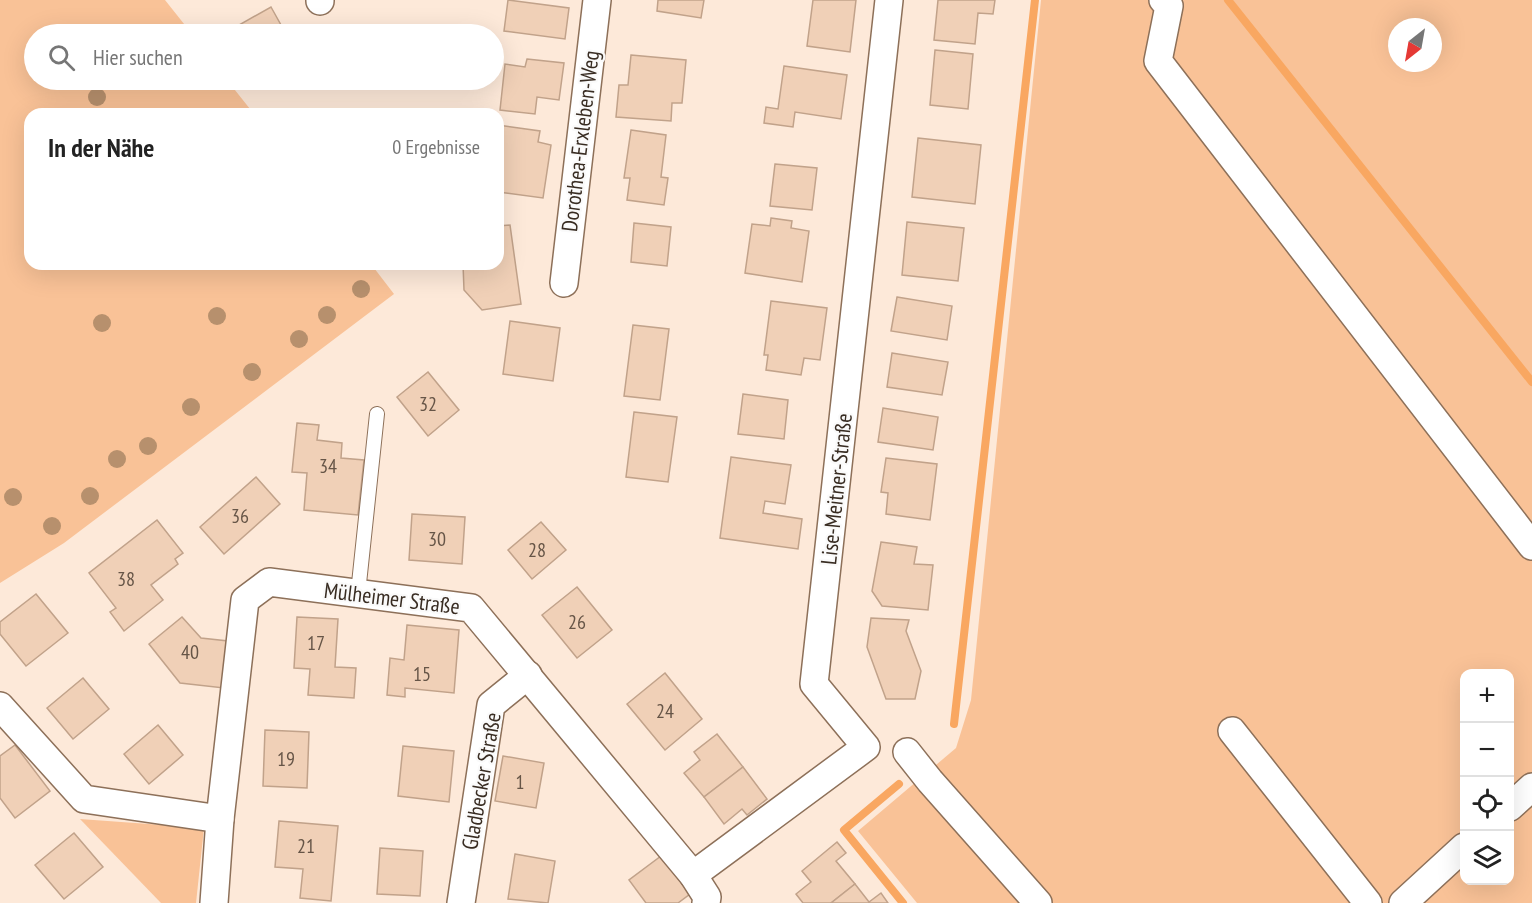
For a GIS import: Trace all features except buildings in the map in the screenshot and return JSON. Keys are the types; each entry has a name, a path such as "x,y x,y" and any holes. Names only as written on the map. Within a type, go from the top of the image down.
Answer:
{"street":[{"name":"Dorothea-Erxleben-Weg","path":"564,283 597,0"},
{"name":"Lise-Meitner-Straße","path":"866,747 814,684 889,0"},
{"path":"1163,0 1169,6 1158,61 1532,546"},
{"name":"Mülheimer Straße","path":"214,903 220,819 245,600 269,582 471,608 693,875 707,897 706,903"},
{"name":"Gladbecker Straße","path":"461,903 491,705 528,675"},
{"path":"0,706 84,799 220,819"},
{"path":"1232,731 1368,903"},
{"path":"693,875 866,747 915,753 930,781 1038,903"},
{"path":"1514,803 1532,787"},
{"path":"1402,903 1460,851"}],"lane":[{"path":"358,593 377,414"}],"shaded area":[{"path":"0,0 165,0 184,24 24,24 24,90 235,90 249,108 24,108 24,270 376,270 394,294 64,543 0,583"},
{"path":"1041,0 1532,0 1532,903 917,903 858,831 956,748 971,700"},
{"path":"80,819 204,828 196,903 161,903"}],"waterway":[{"path":"954,724 1035,0"},
{"path":"1228,0 1532,382"},
{"path":"899,784 844,830 903,903"}]}
